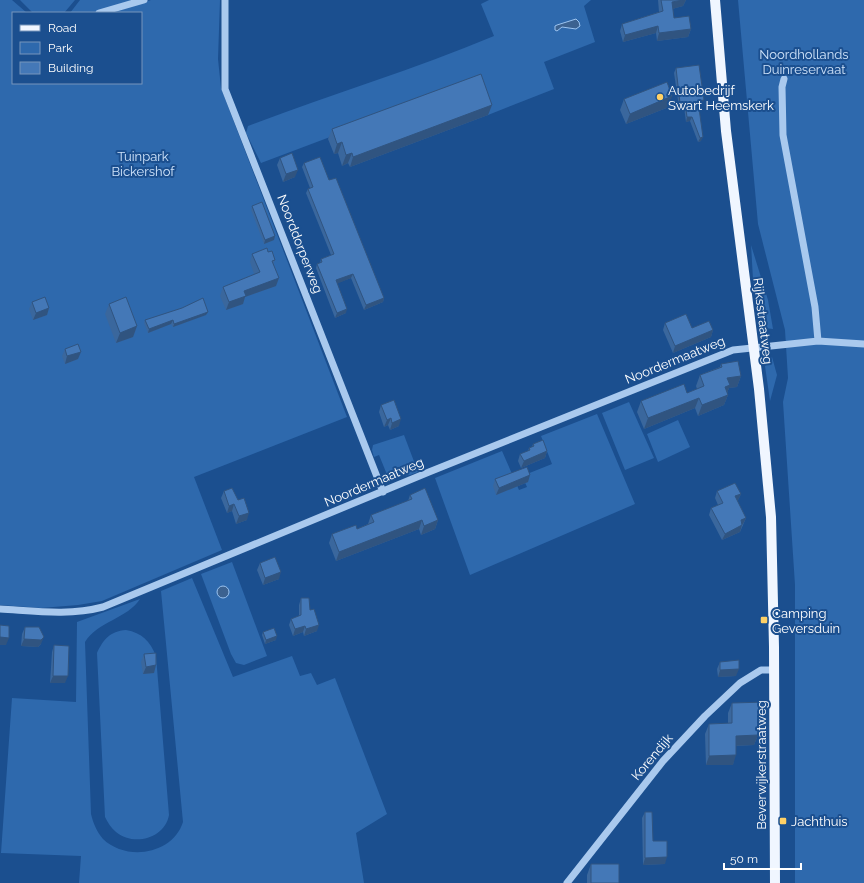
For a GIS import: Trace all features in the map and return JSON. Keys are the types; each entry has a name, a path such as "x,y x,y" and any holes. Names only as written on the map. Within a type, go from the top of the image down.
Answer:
{"main road":[{"name":"Rijksstraatweg","path":"715,0 726,131 753,347 771,517 774,647"},
{"name":"Beverwijkerstraatweg","path":"774,647 775,883"}],"street":[{"path":"102,12 144,0"},
{"name":"Noorddorperweg","path":"225,0 225,89 383,492"},
{"path":"784,79 782,87 783,135 811,288 818,341"},
{"name":"Noordermaatweg","path":"0,609 65,613 103,607 733,350 818,341 864,344"},
{"name":"Korendijk","path":"567,883 662,761 705,716 740,683 761,670 774,670"}],"green space":[{"name":"Tuinpark Bickershof","path":"0,0 12,0 26,12 12,12 12,84 142,84 142,12 110,12 151,0 220,0 218,59 221,88 347,417 194,477 222,550 102,601 78,605 41,608 0,605"},
{"path":"20,0 75,0 65,12 32,12"},
{"path":"80,0 135,0 95,12 71,12"},
{"path":"489,0 591,0 584,6 595,42 544,62 554,89 488,115 476,82 261,163 246,133 248,126 433,60 494,36 481,4"},
{"name":"Noordhollands Duinreservaat","path":"738,0 864,0 864,883 795,883 795,585 783,402 788,378 785,330 758,224"},
{"path":"751,245 768,300 773,329 765,328 755,299"},
{"path":"772,357 777,375 770,401 765,366"},
{"path":"629,402 654,458 625,470 602,413"},
{"path":"597,414 635,504 470,575 435,478 502,451 519,490 527,487 522,476 552,464 541,436"},
{"path":"678,420 690,447 658,462 647,434"},
{"path":"404,435 418,472 410,475 388,477 379,455 374,457 372,450 373,445"},
{"path":"232,562 267,656 244,665 236,663 231,654 201,574"},
{"path":"192,578 233,677 292,656 300,676 311,673 317,685 335,678 387,814 356,833 364,883 79,883 81,856 1,853 12,698 76,702 77,622 140,599 128,611 97,629 85,642 91,814 93,821 103,839 124,851 148,851 160,848 178,833 183,822 161,591"},
{"path":"126,630 137,633 145,638 156,656 169,815 162,829 148,838 140,839 123,837 113,829 105,817 97,653 102,644 111,634"}],"shaded area":[{"path":"576,19 580,26 576,29 562,27 557,31 555,30 555,26"},
{"path":"223,586 227,588 229,592 227,596 223,598 219,596 217,592 219,588"}],"building":[{"path":"661,0 683,0 672,2 674,18 689,16 691,29 659,33 658,26 625,35 622,24 663,11"},
{"path":"699,65 704,100 698,101 703,137 700,138 692,117 687,117 685,102 680,103 676,68"},
{"path":"481,74 492,105 353,157 352,153 346,155 342,142 337,144 332,129"},
{"path":"667,82 672,96 630,114 624,99"},
{"path":"292,153 298,170 286,174 280,158"},
{"path":"320,157 329,180 336,178 384,298 366,305 353,274 336,280 347,309 337,313 317,264 322,262 321,259 334,254 308,189 313,187 304,163"},
{"path":"262,202 275,236 265,240 252,206"},
{"path":"267,248 268,252 272,251 275,260 272,261 279,278 244,291 246,296 229,302 223,287 260,272 252,254"},
{"path":"45,297 49,308 36,313 32,302"},
{"path":"126,297 137,326 120,333 109,304"},
{"path":"203,298 208,312 174,324 173,320 149,329 145,320 182,308"},
{"path":"686,314 692,328 709,321 713,330 675,346 665,323"},
{"path":"78,344 81,352 67,356 65,349"},
{"path":"738,361 741,376 727,378 730,385 725,387 728,395 702,405 699,398 648,418 641,401 684,384 687,393 704,386 700,375 722,367 721,364"},
{"path":"394,400 401,419 392,423 391,418 387,420 381,405"},
{"path":"543,440 547,451 524,461 520,454 530,450 529,448 534,446 533,444"},
{"path":"527,467 530,475 499,488 495,479"},
{"path":"735,483 741,494 735,496 746,518 741,520 742,525 725,534 711,508 723,503 717,491"},
{"path":"232,488 238,500 244,498 249,513 239,516 234,504 229,506 224,491"},
{"path":"425,488 438,520 424,526 422,520 339,552 332,534 356,525 357,529 374,522 371,515 412,499 410,495"},
{"path":"275,557 281,572 265,578 260,563"},
{"path":"301,598 309,598 310,610 314,609 319,625 306,629 305,626 295,629 291,619 301,615"},
{"path":"0,625 9,626 9,638 0,637"},
{"path":"25,627 39,627 44,637 41,640 24,639"},
{"path":"274,628 277,636 266,640 263,632"},
{"path":"54,645 69,646 68,676 53,676"},
{"path":"156,653 156,665 146,667 144,654"},
{"path":"739,660 739,669 720,670 720,662"},
{"path":"766,702 759,708 758,735 736,736 736,755 709,756 709,724 732,723 732,703"},
{"path":"645,812 652,812 653,841 667,841 667,857 645,858"},
{"path":"591,864 619,864 619,883 591,883"}],"place":[{"name":"Autobedrijf Swart Heemskerk","path":"660,97"},
{"name":"Camping Geversduin","path":"764,620"},
{"name":"Jachthuis","path":"783,821"}]}
